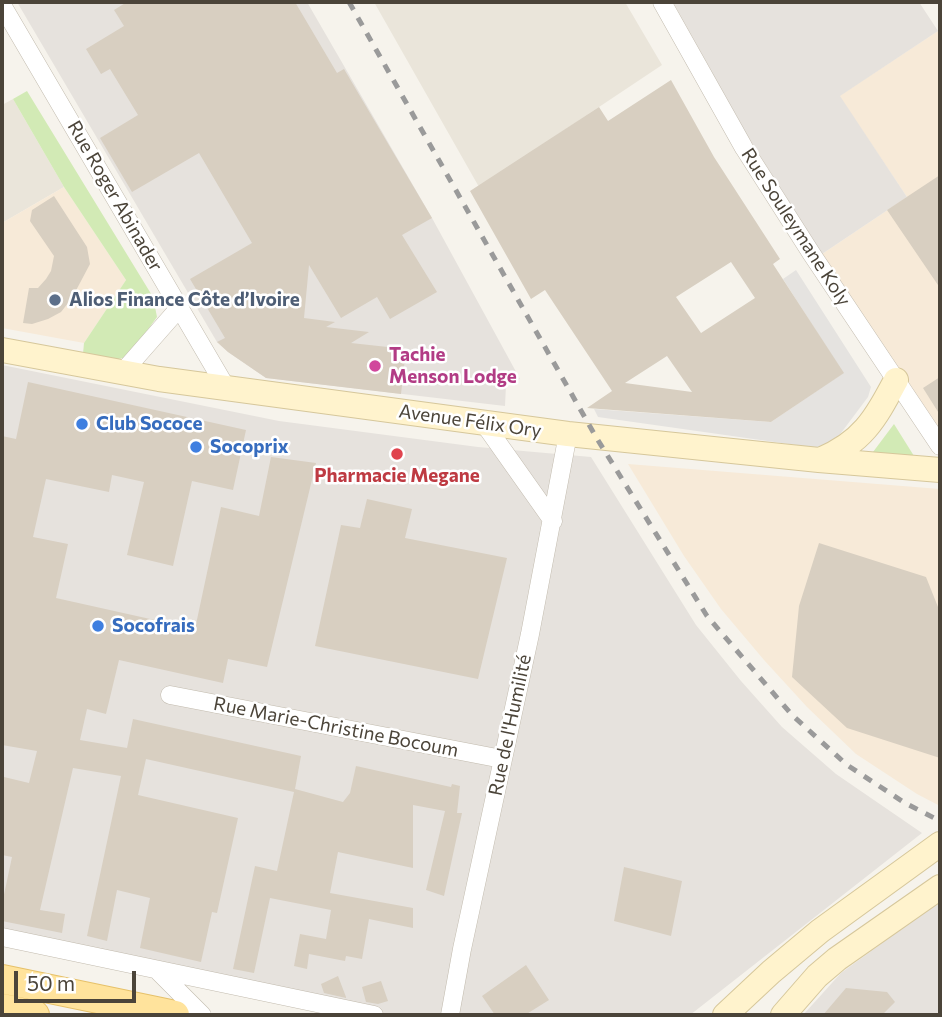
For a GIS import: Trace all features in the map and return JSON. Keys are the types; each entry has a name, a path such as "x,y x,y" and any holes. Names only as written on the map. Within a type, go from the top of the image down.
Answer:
{"main road":[{"path":"2,979 175,1015"},
{"path":"2,1008 35,1015"}],"street":[{"name":"Rue Souleymane Koly","path":"662,2 744,148 940,446"},
{"name":"Rue Roger Abinader","path":"2,5 227,389"},
{"path":"122,373 180,307"},
{"name":"Avenue Félix Ory","path":"2,350 122,373 227,389 568,434 940,470"},
{"path":"820,460 842,451 857,439 880,411 896,380"},
{"path":"482,422 553,522"},
{"name":"Rue de l'Humilité","path":"450,1015 553,522 568,434"},
{"name":"Rue Marie-Christine Bocoum","path":"170,695 502,759"},
{"path":"725,1015 820,931 940,844"},
{"path":"783,1015 817,976 837,958 940,887"},
{"path":"2,937 374,1015"},
{"path":"157,970 202,1015"}],"shaded area":[{"path":"17,2 307,2 432,218 520,379 506,385 505,406 266,378 228,352 217,342"},
{"path":"374,2 625,2 662,65 479,187"},
{"path":"673,2 919,2 938,31 840,96 907,197 822,254 747,135"},
{"path":"938,31 940,430 822,254 907,197 839,96"},
{"path":"13,99 64,187 2,223 2,105"},
{"path":"64,187 126,280 84,343 2,328 2,223"},
{"path":"796,270 871,387 868,397 832,445 817,448 598,417 594,409 771,422 843,373 783,279"},
{"path":"2,365 279,421 478,447 591,457 696,625 741,681 782,727 836,774 922,833 690,1015 333,1015 2,946"},
{"path":"628,464 940,489 940,806 856,754 807,707 764,660 721,609 684,556"},
{"path":"940,901 940,1015 803,1015 841,973"}],"green space":[{"path":"27,91 153,297 157,317 128,357 113,360 83,354 84,343 126,280 64,187 13,99"},
{"path":"894,424 914,456 873,452"}],"building":[{"path":"127,2 295,2 337,73 344,69 432,218 402,235 437,292 390,319 377,297 341,318 309,265 304,318 335,322 326,327 369,332 351,343 406,349 401,394 266,378 217,342 225,338 190,279 252,243 199,153 132,192 100,138 138,115 110,69 101,74 86,49 124,26 114,10"},
{"path":"671,80 714,157 780,259 773,264 844,373 771,422 587,408 612,391 545,290 531,299 470,191 599,107 608,121","holes":["731,262 755,298 701,333 676,297","667,356 692,392 625,383"]},
{"path":"940,175 940,288 887,210"},
{"path":"54,196 87,247 90,264 72,298 61,312 32,324 23,323 29,288 38,288 46,279 54,256 30,221 32,210"},
{"path":"940,377 940,415 923,388"},
{"path":"28,382 246,430 233,490 192,481 173,566 127,555 144,482 112,475 109,492 46,479 33,537 68,544 56,598 195,629 221,507 259,516 271,457 316,463 267,667 228,659 223,683 119,660 106,714 87,709 80,740 127,748 133,719 301,756 295,789 343,802 350,793 356,766 451,787 452,784 460,786 457,813 462,813 444,896 426,890 445,811 413,805 413,868 338,852 330,893 413,908 413,928 369,919 362,959 346,956 345,961 309,954 307,969 294,966 300,934 326,939 331,910 270,898 254,973 233,969 255,866 277,871 294,792 146,759 138,795 238,818 217,913 212,912 201,962 140,948 150,898 117,890 107,941 87,936 121,776 73,768 40,910 65,914 62,933 2,921 2,904 12,857 2,855 4,777 29,783 37,751 2,745 2,436 16,439"},
{"path":"367,499 412,509 405,538 507,558 478,679 315,646 341,525 360,528"},
{"path":"819,543 926,577 940,612 940,758 847,728 792,677 799,606"},
{"path":"624,867 682,881 671,936 614,921"},
{"path":"526,965 549,1000 525,1015 495,1015 482,996"},
{"path":"338,976 346,998 324,993 321,984"},
{"path":"381,981 388,1001 378,1004 366,1002 362,987"},
{"path":"846,988 887,992 895,1002 882,1015 823,1015"}],"railway":[{"path":"349,2 596,437 707,616 792,715 847,765 905,803 940,821"}],"place":[{"name":"Alios Finance Côte d’Ivoire","path":"55,300"},
{"name":"Tachie Menson Lodge","path":"375,366"},
{"name":"Club Sococe","path":"82,424"},
{"name":"Socoprix","path":"196,447"},
{"name":"Pharmacie Megane","path":"397,454"},
{"name":"Socofrais","path":"98,626"}]}
